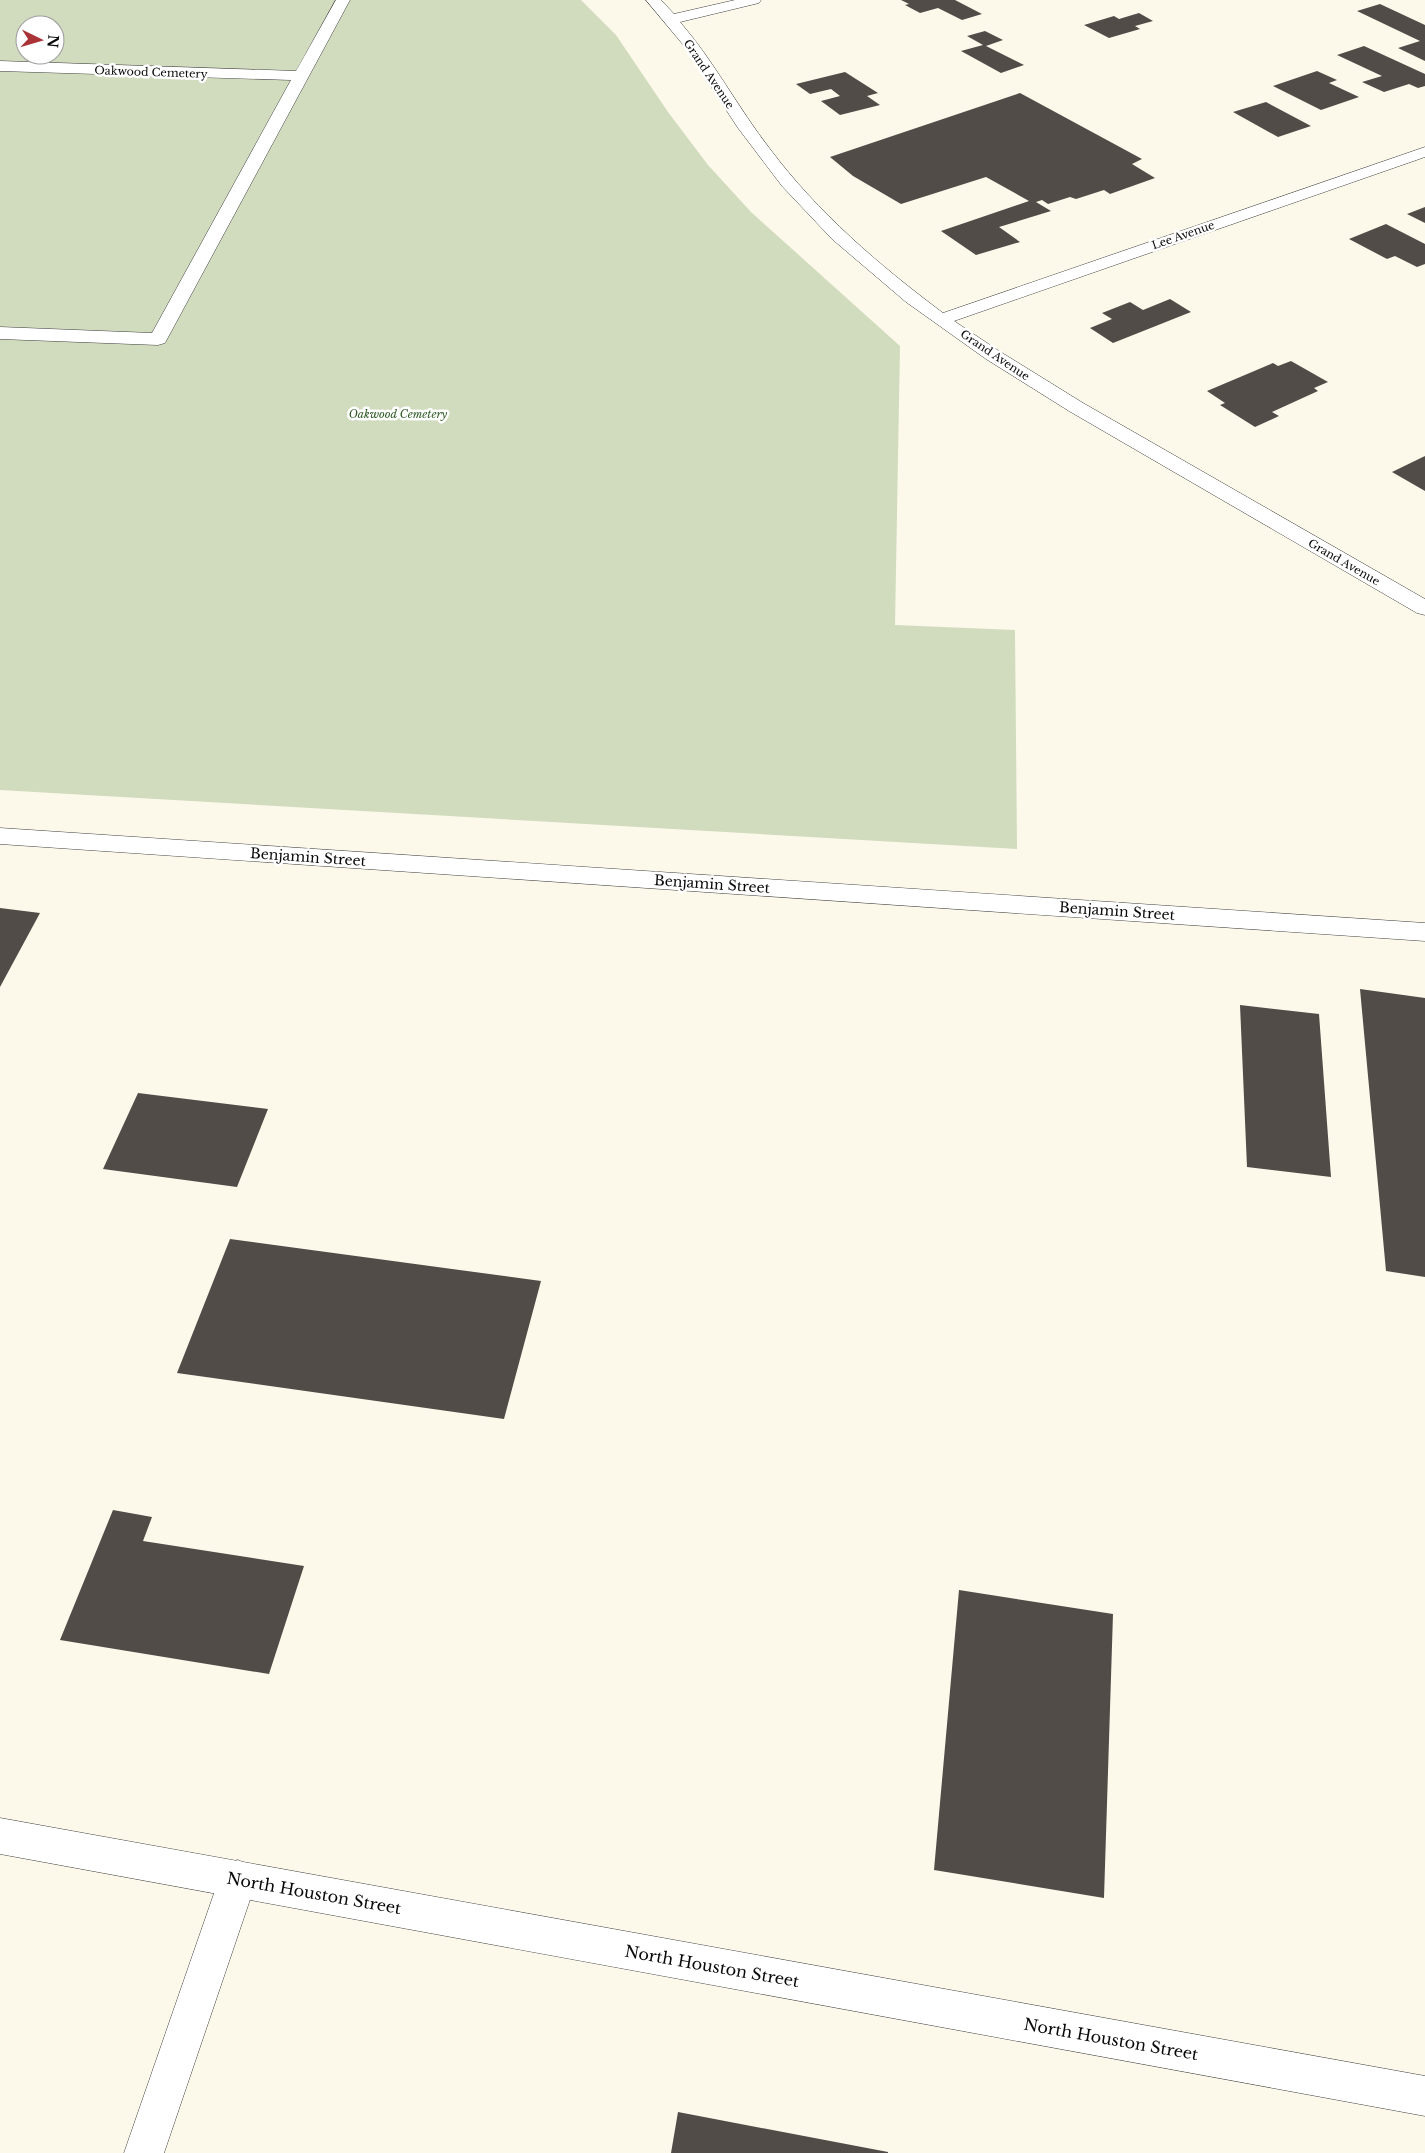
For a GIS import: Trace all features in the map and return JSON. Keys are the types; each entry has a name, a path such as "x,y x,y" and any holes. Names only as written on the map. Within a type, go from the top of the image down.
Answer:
{"street":[{"path":"0,333 158,339 343,0"},
{"name":"Grand Avenue","path":"653,0 673,19 743,125 800,196 838,235 880,273 1018,372 1098,421 1425,608"},
{"path":"673,19 754,0"},
{"name":"Oakwood Cemetery","path":"0,66 302,76"},
{"name":"Lee Avenue","path":"942,319 1425,152"},
{"name":"Benjamin Street","path":"0,836 1425,932"},
{"name":"North Houston Street","path":"0,1836 1425,2096"},
{"path":"144,2153 238,1879"}],"green space":[{"name":"Oakwood Cemetery","path":"0,0 581,0 616,35 668,112 708,165 751,212 900,346 895,625 1015,630 1017,849 0,790"}],"building":[{"path":"901,0 955,0 982,14 962,20 938,8 920,13 905,5 909,4"},
{"path":"1380,4 1425,25 1425,61 1398,48 1420,41 1357,11"},
{"path":"1139,13 1153,21 1135,26 1140,29 1109,38 1084,25 1114,16 1119,19"},
{"path":"985,31 1003,40 986,46 1024,65 1001,73 961,51 983,45 967,36"},
{"path":"1364,46 1425,74 1425,86 1418,88 1409,84 1384,92 1362,82 1382,76 1337,55"},
{"path":"1317,71 1337,80 1329,83 1359,97 1321,110 1273,86"},
{"path":"845,72 878,93 867,96 880,105 840,115 821,101 840,96 831,89 810,94 796,84"},
{"path":"1020,93 1142,159 1132,164 1155,178 1110,194 1104,190 1076,199 1070,197 1048,204 1042,200 1036,202 1051,211 999,227 1020,242 976,255 941,231 1029,201 986,177 901,204 853,176 830,157"},
{"path":"1266,102 1311,126 1278,137 1233,112"},
{"path":"1425,207 1425,223 1407,214"},
{"path":"1386,224 1425,244 1425,264 1417,267 1395,256 1387,259 1349,239"},
{"path":"1170,299 1191,312 1113,343 1090,328 1112,319 1102,313 1130,302 1143,310"},
{"path":"1291,361 1328,382 1314,388 1318,391 1272,412 1279,416 1255,427 1220,405 1225,403 1207,391 1273,363 1278,366"},
{"path":"1425,456 1425,491 1392,472"},
{"path":"0,908 40,913 0,987"},
{"path":"1360,989 1425,998 1425,1277 1386,1271"},
{"path":"1240,1005 1319,1014 1331,1177 1247,1167"},
{"path":"138,1093 268,1109 237,1187 103,1169"},
{"path":"230,1239 541,1281 504,1419 177,1373"},
{"path":"113,1510 152,1517 143,1541 304,1566 269,1674 60,1640"},
{"path":"959,1590 1113,1614 1104,1898 934,1870"},
{"path":"678,2112 888,2152 888,2153 671,2153"}]}
